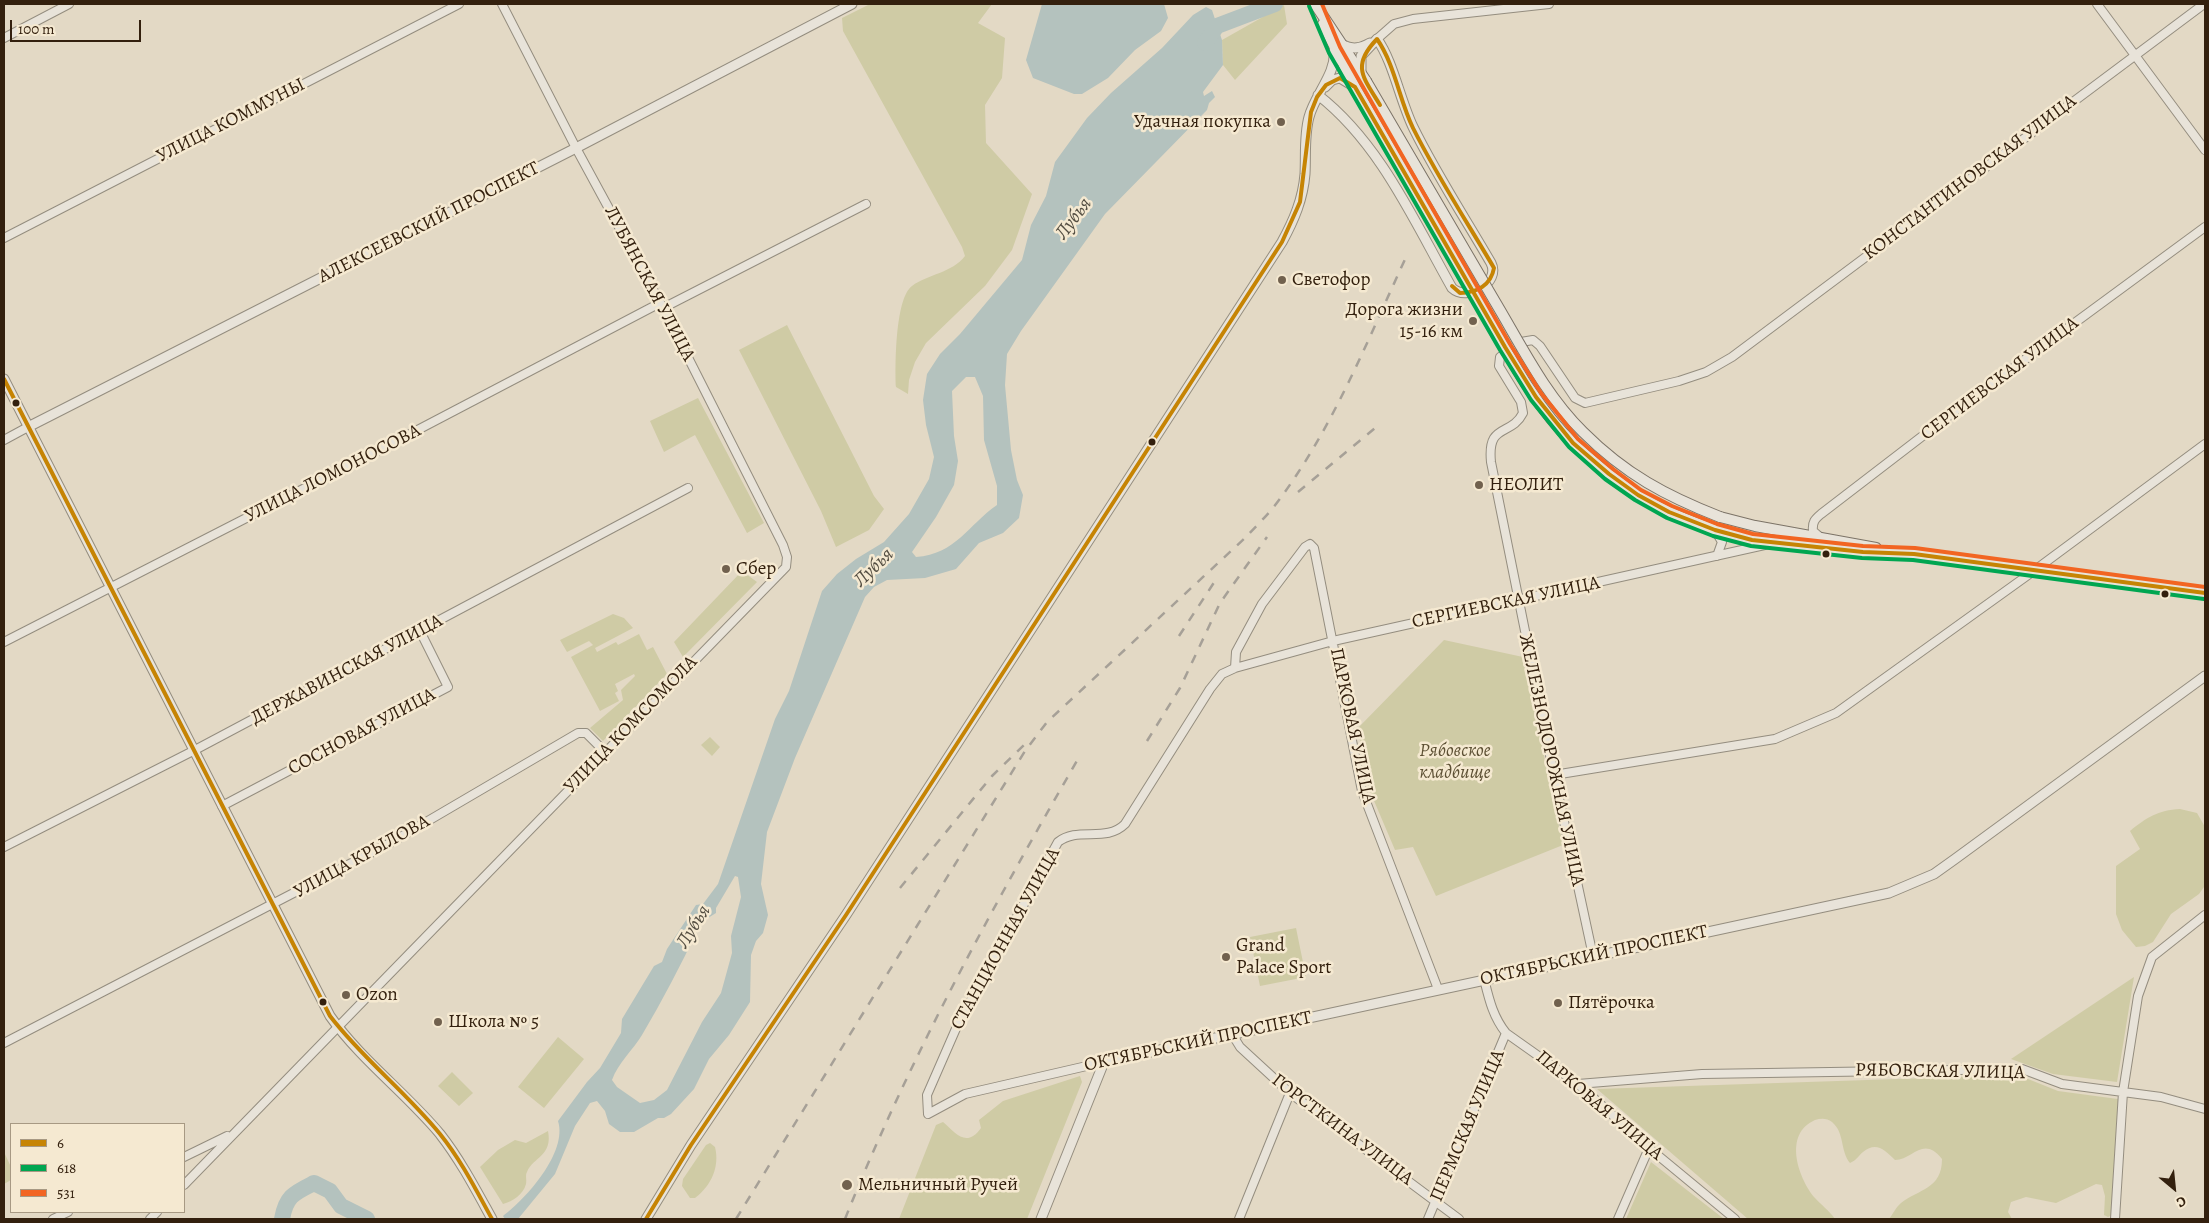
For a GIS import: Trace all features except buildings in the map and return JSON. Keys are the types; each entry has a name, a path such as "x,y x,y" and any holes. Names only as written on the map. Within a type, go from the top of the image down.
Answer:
{"main road":[{"path":"1315,4 1339,47 1355,87 1505,347 1536,397 1573,443 1638,495 1669,512 1716,530 1752,540 1863,552 1886,551"},
{"path":"1339,47 1363,77 1548,389 1566,414 1583,432 1619,464 1646,483 1675,499 1720,517 1866,545 1886,551 2205,592"}],"street":[{"path":"4,38 69,4"},
{"name":"УЛИЦА КОММУНЫ","path":"4,238 459,4"},
{"name":"ЛУБЯНСКАЯ УЛИЦА","path":"502,4 576,148 662,306 783,545 787,557 786,567"},
{"name":"АЛЕКСЕЕВСКИЙ ПРОСПЕКТ","path":"4,440 576,148 852,4"},
{"path":"1363,77 1361,56 1394,24 1413,18 1549,4"},
{"path":"2097,4 2205,150"},
{"name":"КОНСТАНТИНОВСКАЯ УЛИЦА","path":"1596,402 1679,381 1706,372 1732,357 2204,4"},
{"path":"646,1219 696,1138 851,908 1282,242 1292,223 1302,195 1308,122 1339,47 1357,48 1377,39"},
{"path":"1318,95 1349,124 1376,158 1452,288 1456,292 1466,294 1490,282 1494,272 1492,263 1413,128 1402,102 1386,52 1377,39"},
{"path":"1318,95 1326,85 1340,78 1355,87"},
{"name":"УЛИЦА ЛОМОНОСОВА","path":"4,642 866,204"},
{"name":"СЕРГИЕВСКАЯ УЛИЦА","path":"1822,538 1816,536 1812,525 1821,514 1959,408 2205,227"},
{"name":"ЖЕЛЕЗНОДОРОЖНАЯ УЛИЦА","path":"1593,956 1517,599 1489,449 1494,437 1501,430 1520,418 1523,408 1502,373 1498,361 1506,352 1527,340 1537,342 1575,398 1585,403 1596,402"},
{"path":"4,379 330,1016 338,1028 438,1133 468,1173 491,1218"},
{"path":"1554,775 1775,738 1836,713 2035,570 2205,444"},
{"name":"ДЕРЖАВИНСКАЯ УЛИЦА","path":"4,847 420,632 688,488"},
{"path":"1716,530 1722,542 1718,556"},
{"name":"СЕРГИЕВСКАЯ УЛИЦА","path":"1235,668 1333,641 1777,542"},
{"name":"ПАРКОВАЯ УЛИЦА","path":"1235,668 1236,652 1262,604 1305,547 1310,544 1314,548 1362,791 1438,989"},
{"name":"УЛИЦА КОМСОМОЛА","path":"185,1183 786,567"},
{"name":"СОСНОВАЯ УЛИЦА","path":"222,806 448,687 420,632"},
{"name":"СТАНЦИОННАЯ УЛИЦА","path":"928,1114 927,1095 958,1024 1058,842 1065,836 1074,834 1111,834 1125,824 1210,689 1222,674 1235,668"},
{"name":"ОКТЯБРЬСКИЙ ПРОСПЕКТ","path":"928,1114 965,1094 1104,1062 1889,893 1934,874 1955,860 2205,676"},
{"name":"УЛИЦА КРЫЛОВА","path":"4,1043 392,842 578,733 586,733 605,752"},
{"path":"2115,1219 2123,1092 2138,996 2152,957 2205,915"},
{"name":"ПАРКОВАЯ УЛИЦА","path":"1484,979 1492,1012 1506,1033 1578,1084 1649,1148 1735,1219"},
{"name":"ПЕРМСКАЯ УЛИЦА","path":"1428,1219 1506,1033"},
{"name":"ГОРСТКИНА УЛИЦА","path":"1232,1034 1240,1047 1290,1094 1436,1200 1459,1219"},
{"path":"1041,1219 1104,1062"},
{"name":"РЯБОВСКАЯ УЛИЦА","path":"1578,1084 1702,1074 2022,1069 2062,1084 2161,1097 2205,1109"},
{"path":"1239,1219 1290,1094"},
{"path":"185,1157 234,1133"},
{"path":"1618,1219 1649,1148"},
{"path":"53,1219 66,1213"}],"green space":[{"path":"870,4 992,4 978,23 1005,38 1002,78 985,105 986,143 1032,194 1012,250 985,286 926,343 915,362 909,380 908,394 896,387 897,334 902,304 906,293 918,282 947,270 960,262 965,256 962,247 843,31 842,18"},
{"path":"1284,5 1287,24 1235,80 1223,65 1222,40"},
{"path":"787,325 874,496 884,509 869,530 836,547 821,511 739,350"},
{"path":"698,398 764,523 747,533 695,435 664,452 650,421"},
{"path":"742,571 757,582 683,657 674,642"},
{"path":"613,614 624,618 633,628 595,648 597,652 616,642 618,645 639,634 647,650 653,647 667,674 603,741 590,728 623,700 621,690 635,676 634,674 615,684 618,691 615,693 619,701 600,711 571,657 593,645 589,641 567,652 560,640"},
{"name":"Рябовское кладбище","path":"1444,640 1523,657 1563,845 1436,896 1413,847 1395,850 1369,789 1358,728"},
{"path":"710,737 720,747 712,756 701,745"},
{"path":"2180,809 2197,813 2205,827 2205,884 2199,894 2171,914 2153,942 2145,946 2136,947 2122,930 2116,914 2116,866 2140,849 2130,831 2141,822 2153,816 2165,811"},
{"path":"1296,928 1306,977 1260,986 1250,937"},
{"path":"2134,977 2117,1082 2053,1074 2011,1059"},
{"path":"558,1037 584,1059 544,1108 518,1087"},
{"path":"452,1072 473,1093 459,1106 438,1086"},
{"path":"2018,1075 2058,1091 2118,1099 2112,1215 2108,1217 2104,1215 2105,1196 2102,1185 2096,1184 2056,1203 2026,1197 2011,1202 2008,1212 2012,1219 1889,1219 1901,1203 1934,1182 1941,1169 1942,1159 1935,1152 1924,1149 1895,1160 1884,1150 1872,1147 1850,1163 1836,1126 1826,1119 1822,1119 1815,1120 1805,1127 1799,1135 1796,1145 1797,1156 1799,1168 1808,1189 1835,1219 1748,1219 1597,1089"},
{"path":"1080,1076 1082,1082 1027,1219 899,1219 936,1125 943,1122 961,1137 970,1137 981,1128 979,1120 1003,1101"},
{"path":"548,1131 548,1146 527,1172 523,1191 514,1199 503,1204 480,1167 498,1150 515,1140 526,1143"},
{"path":"710,1143 715,1147 716,1154 713,1175 701,1193 695,1198 690,1198 682,1186 683,1179 706,1145"},
{"path":"4,1152 10,1165 10,1181 4,1184"},
{"path":"1651,1162 1724,1219 1626,1219"}],"water":[{"path":"1042,4 1164,4 1168,18 1161,31 1135,50 1108,78 1082,94 1074,94 1033,78 1026,60"},
{"path":"1206,7 1212,10 1222,40 1223,65 1203,92 1204,96 1212,91 1215,97 1209,103 1207,110 1105,214 1021,331 1007,354 1005,385 1011,450 1017,480 1023,495 1019,518 1003,533 979,543 956,569 925,578 887,580 874,587 865,597 795,758 767,832 761,884 768,915 763,933 756,941 751,955 750,1002 729,1035 709,1059 694,1089 671,1114 664,1118 658,1118 634,1132 620,1132 609,1124 605,1111 597,1101 590,1103 575,1126 555,1174 518,1219 505,1219 503,1216 523,1198 543,1174 557,1147 558,1121 600,1068 621,1033 622,1019 654,966 662,962 667,949 696,905 703,904 718,884 775,719 789,691 822,591 837,574 856,559 884,542 909,514 929,479 934,457 926,425 923,400 927,374 940,354 960,334 1022,260 1031,225 1046,196 1055,162 1087,118 1111,93 1162,48 1193,15","holes":["966,377 975,377 983,396 984,440 997,486 997,505 952,545 930,555 916,557 912,552 936,517 954,485 958,461 954,436 952,391","735,876 738,877 741,897 731,936 732,953 721,993 702,1022 667,1090 654,1100 640,1103 617,1087 612,1080 649,1022 698,929 708,918 716,913 716,908"]}],"waterway":[{"name":"Лубья","path":"1205,43 1217,26 1275,4"},
{"name":"Лубья","path":"282,1219 286,1205 292,1196 314,1183 330,1191 341,1206 367,1219"}],"railway":[{"path":"736,1219 1025,751 1047,722 1245,538 1272,508 1296,475 1315,445 1348,383 1407,255"},
{"path":"1298,492 1380,424"},
{"path":"1147,741 1180,688 1220,603 1267,537"},
{"path":"1179,636 1215,581"},
{"path":"900,888 992,776 1024,745"},
{"path":"845,1219 870,1159 924,1042 1014,871 1078,759"}],"transit line":[{"name":"531","path":"1322,4 1340,47 1510,344 1541,393 1578,439 1641,490 1672,506 1717,524 1753,534 1863,546 1915,548 2205,587"},
{"name":"618","path":"1309,6 1329,53 1500,350 1531,400 1569,447 1605,479 1635,500 1667,518 1713,536 1751,546 1862,558 1913,560 2204,599"},
{"name":"6","path":"1380,105 1362,72 1364,57 1377,39 1393,71 1404,106 1422,146 1494,268 1490,279 1477,290 1460,293 1452,286"},
{"name":"6","path":"646,1219 691,1145 846,915 1282,242 1300,202 1311,112 1317,97 1326,85 1340,78 1355,87 1505,347 1536,397 1573,443 1609,474 1638,495 1669,512 1715,530 1752,540 1863,552 1914,554 2205,593"},
{"name":"6","path":"4,379 330,1016 356,1047 413,1104 448,1144 492,1219"}],"place":[{"name":"Удачная покупка","path":"1281,122"},
{"name":"Светофор","path":"1282,280"},
{"name":"Дорога жизни 15-16 км","path":"1473,321"},
{"name":"НЕОЛИТ","path":"1479,485"},
{"name":"Сбер","path":"726,569"},
{"name":"Grand Palace Sport","path":"1226,957"},
{"name":"Ozon","path":"346,995"},
{"name":"Пятёрочка","path":"1558,1003"},
{"name":"Школа № 5","path":"438,1022"},
{"name":"Мельничный Ручей","path":"847,1185"}]}
